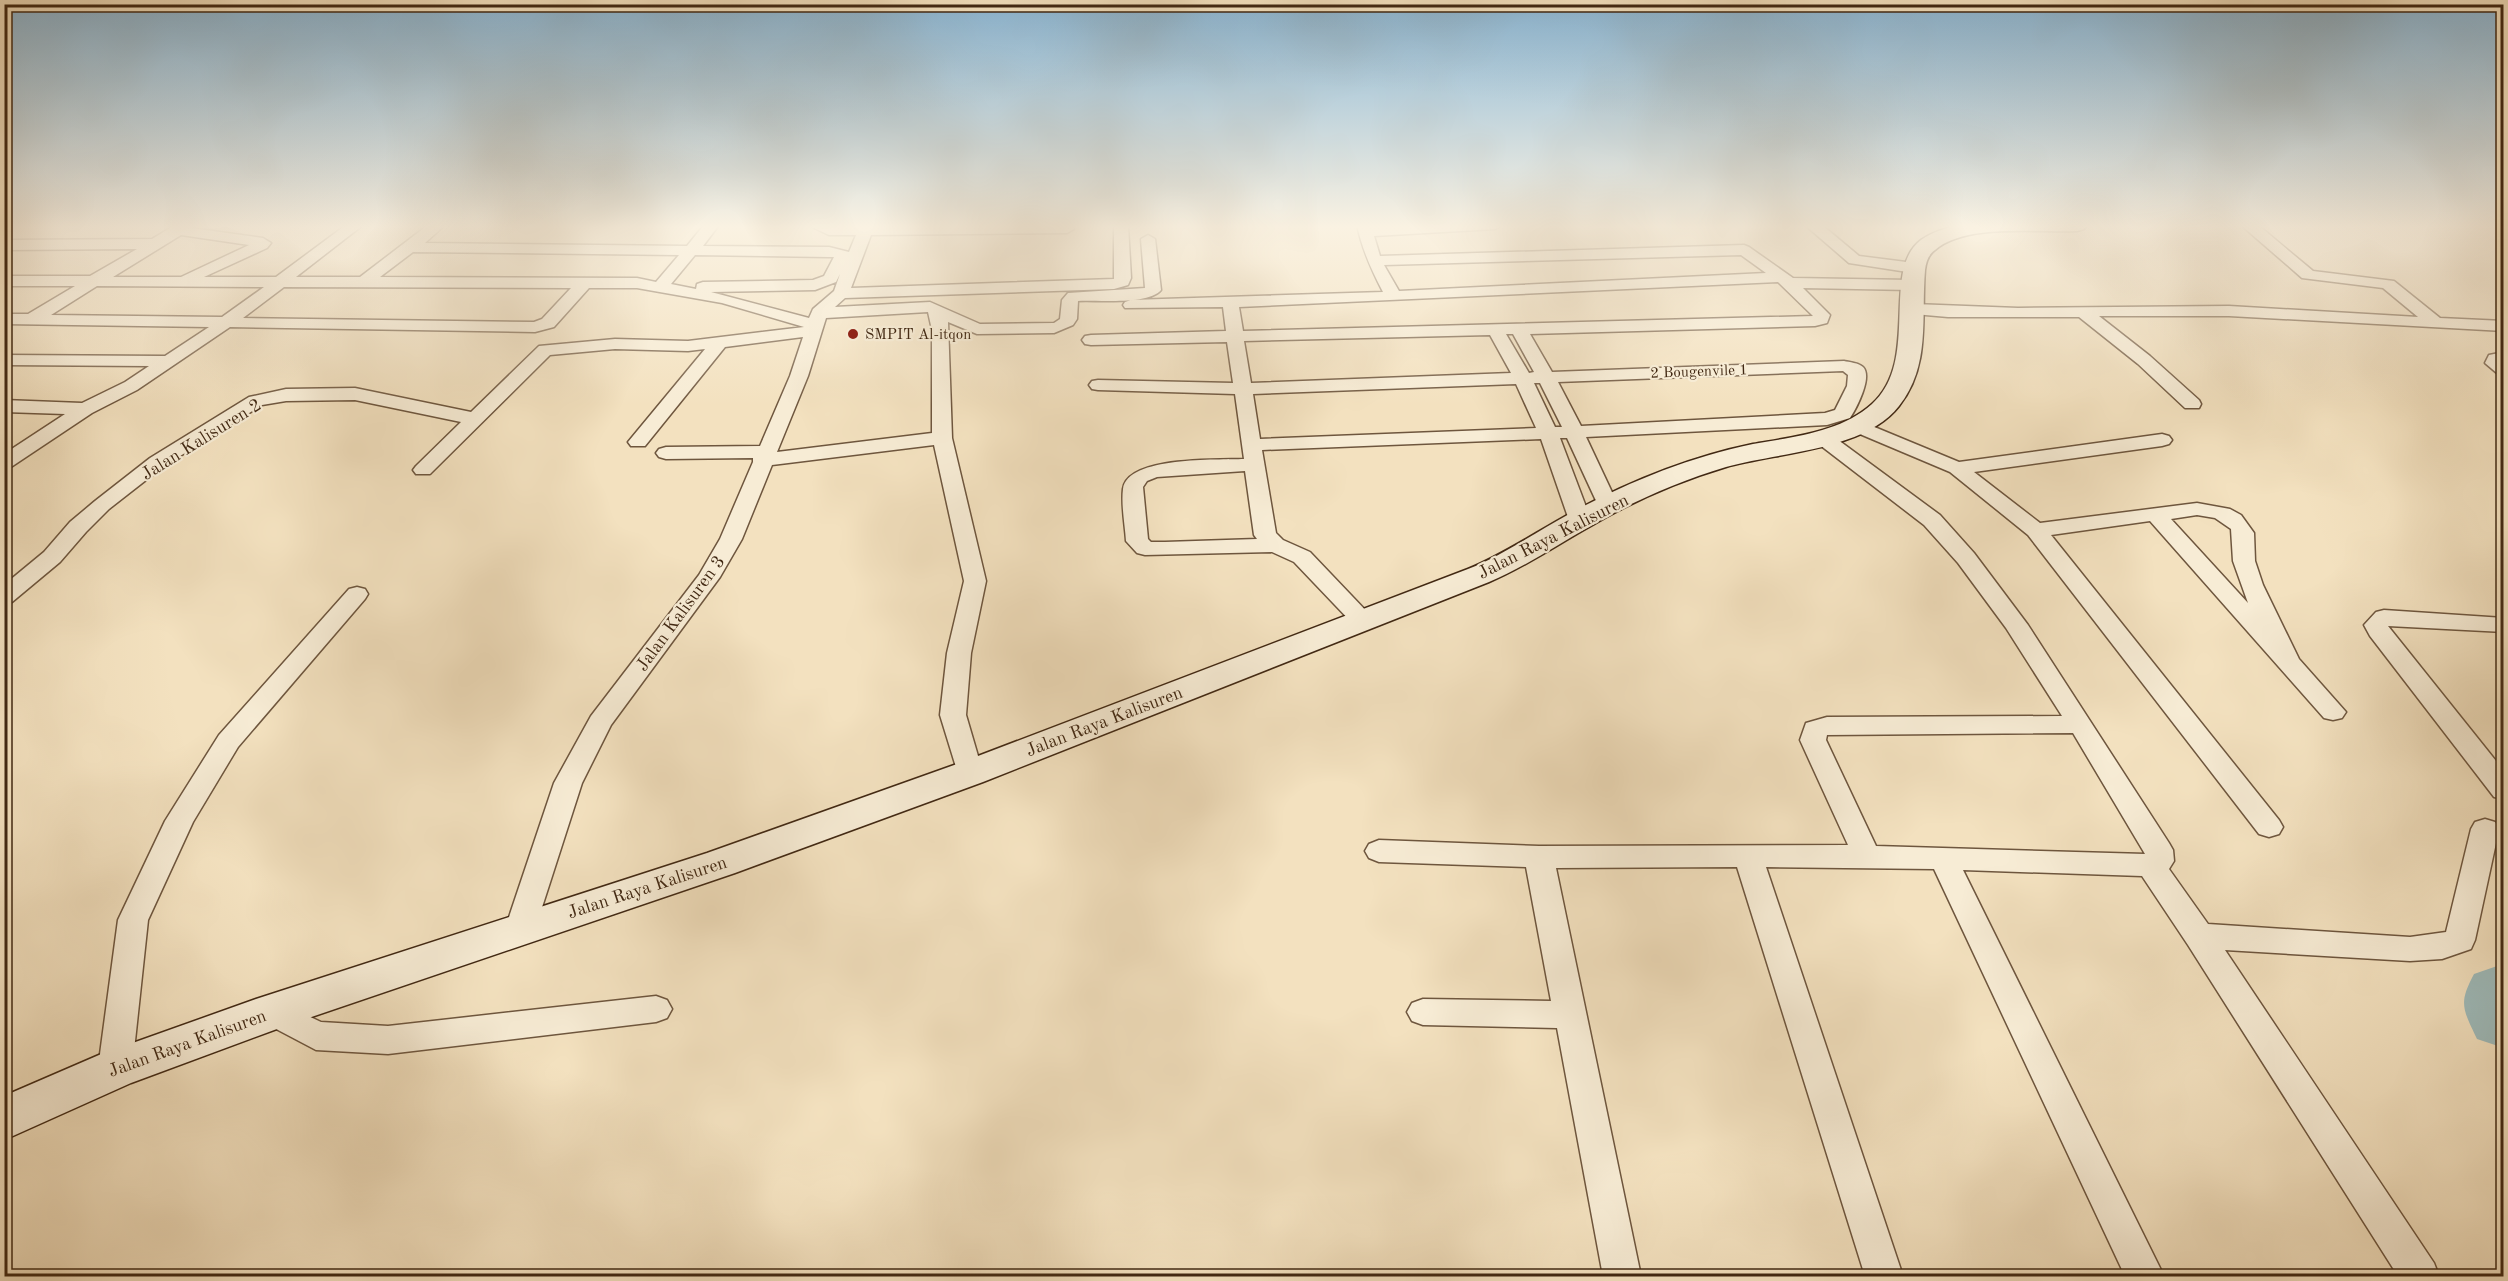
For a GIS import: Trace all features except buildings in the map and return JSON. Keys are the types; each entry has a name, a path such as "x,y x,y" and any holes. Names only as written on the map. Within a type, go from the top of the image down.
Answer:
{"main road":[{"name":"Jalan Raya Kalisuren","path":"4,1119 115,1069 272,1012 721,862 970,773 1441,591 1517,558 1594,513 1658,483 1730,458 1823,438 1880,411 1899,388 1910,348 1913,287"}],"street":[{"path":"4,336 90,285"},
{"path":"4,463 85,409 131,386 170,361 277,285"},
{"path":"4,319 535,327 548,323 582,285"},
{"path":"652,285 724,299 816,323"},
{"path":"682,290 724,285 816,285"},
{"path":"816,323 841,293 844,285"},
{"path":"841,293 1090,285"},
{"path":"423,470 549,349 582,349 615,344 687,346 919,307 937,310 977,330 1054,328 1065,326 1069,321 1070,300 1074,296 1144,294 1153,290 1152,285"},
{"path":"1388,285 1394,296"},
{"path":"1089,306 1668,285"},
{"path":"1091,340 1815,321 1821,319 1822,315 1790,285"},
{"path":"1872,285 1913,287"},
{"path":"1908,285 2001,314 2154,310 2279,312 2504,326"},
{"path":"2389,285 2436,323"},
{"path":"1230,302 1265,535 1275,545 1302,557 1362,621"},
{"path":"937,310 941,330 942,438 975,581 959,653 953,715 970,773"},
{"path":"2083,312 2144,360 2192,404"},
{"name":"Jalan Kalisuren 3","path":"520,929 568,783 600,722 710,577 732,539 764,456 799,376 816,323"},
{"path":"1518,328 1547,377 1575,432 1594,513"},
{"path":"1494,329 1522,377 1548,433 1594,513"},
{"path":"638,442 720,342"},
{"path":"2504,357 2495,359 2494,363 2504,370"},
{"path":"4,360 170,361"},
{"name":"2 Bougenvile 1","path":"1098,385 1243,389 1522,377 1850,367 1858,374 1843,414 1827,419 1575,432"},
{"name":"Jalan Kalisuren 2","path":"4,597 52,557 78,527 157,462 256,400 286,395 356,394 475,419"},
{"path":"4,406 85,409"},
{"path":"1855,424 1958,468 2036,530 2269,827"},
{"path":"1275,545 1145,548 1137,541 1133,487 1140,477 1154,471 1252,455 1575,432"},
{"path":"666,453 764,456 942,438"},
{"path":"1379,851 1539,856 1867,856 2150,865 2160,861 2158,850 2081,724 2016,625 1966,558 1932,520 1823,438"},
{"path":"1958,468 2162,440"},
{"path":"2036,530 2197,510 2216,511 2232,518 2242,528 2244,559 2250,578 2287,659"},
{"path":"2156,515 2333,712"},
{"path":"115,1069 133,920 179,821 228,741 357,594"},
{"path":"2501,627 2384,616 2376,625 2382,636 2504,790"},
{"path":"1867,856 1814,740 1815,729 1827,726 2081,724"},
{"path":"2199,936 2410,949 2442,946 2460,940 2485,828"},
{"path":"1539,856 1622,1276"},
{"path":"1748,856 1884,1276"},
{"path":"1944,860 2145,1276"},
{"path":"2150,865 2199,936 2420,1276"},
{"path":"272,1012 316,1036 388,1040 656,1010"},
{"path":"1423,1012 1570,1015"}],"waterway":[{"path":"2504,995 2500,995 2504,1017"}],"place":[{"name":"SMPIT Al-itqon","path":"853,334"}]}
